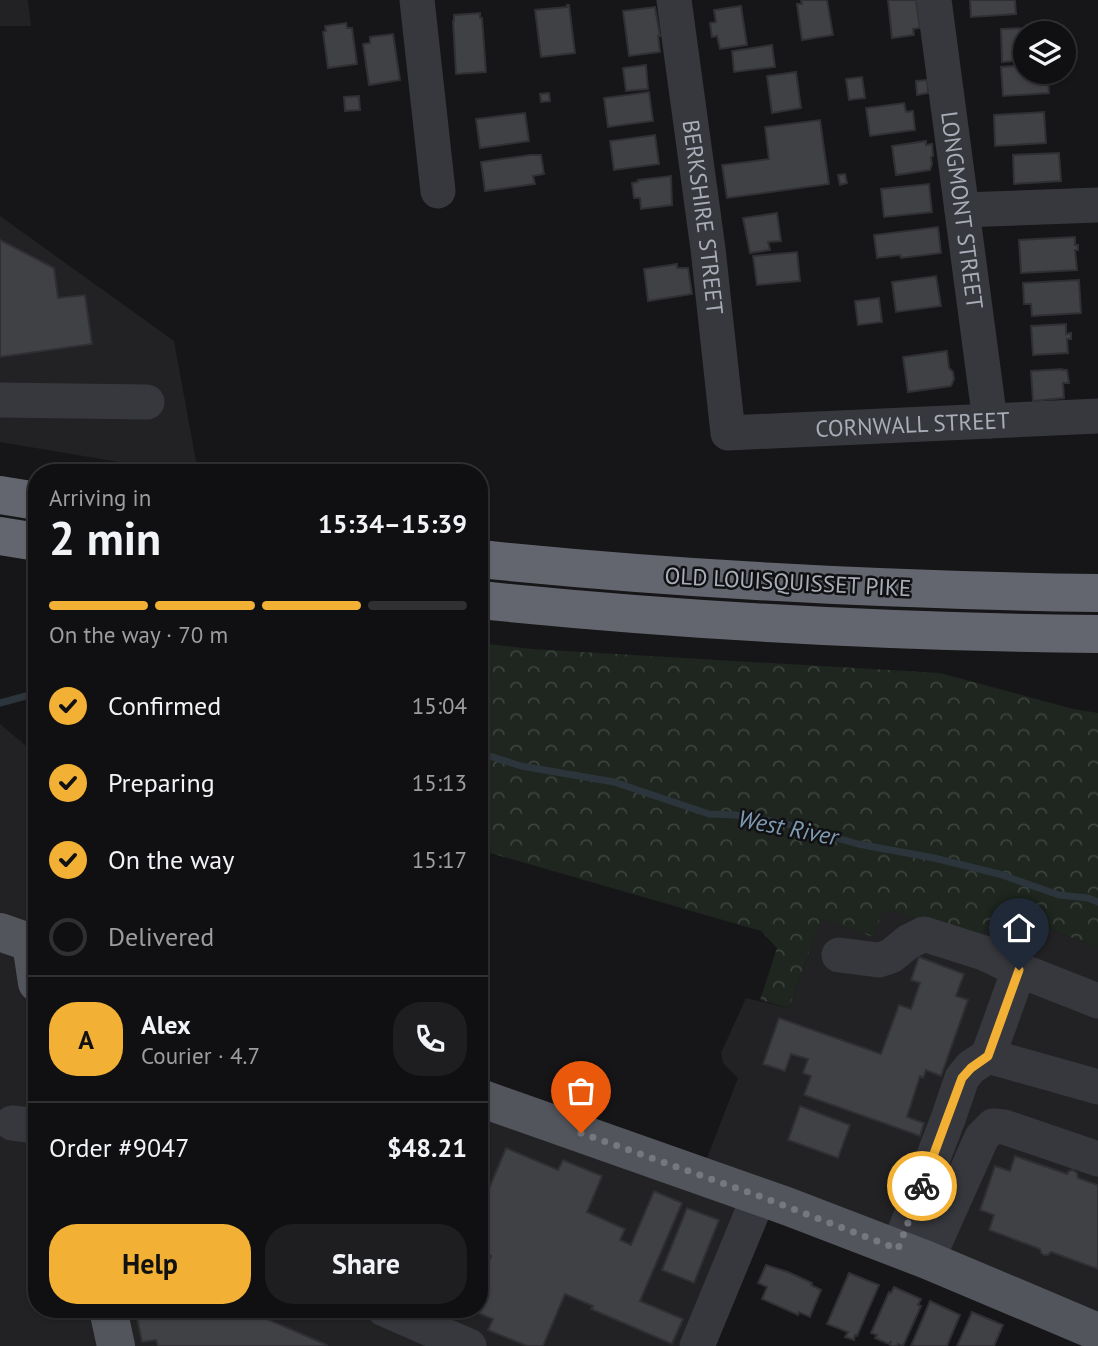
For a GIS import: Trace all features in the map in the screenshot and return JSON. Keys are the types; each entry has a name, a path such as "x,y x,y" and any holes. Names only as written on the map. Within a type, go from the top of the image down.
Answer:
{"highway":[{"path":"0,495 28,500"},
{"path":"0,536 28,541"},
{"name":"OLD LOUISQUISSET PIKE","path":"488,560 761,582 1098,593"},
{"name":"OLD LOUISQUISSET PIKE","path":"488,601 766,623 1098,634"}],"main road":[{"path":"488,1101 759,1196 912,1254 1098,1332"},
{"path":"110,1318 116,1346"}],"street":[{"path":"417,0 438,191"},
{"name":"BERKSHIRE STREET","path":"674,0 708,249 728,433"},
{"name":"LONGMONT STREET","path":"934,0 990,421"},
{"path":"962,209 1098,205"},
{"path":"0,400 147,402"},
{"name":"CORNWALL STREET","path":"728,433 1098,416"},
{"path":"839,955 879,960 891,956 908,942 924,934 984,953 1098,1002"},
{"path":"912,1254 948,1119 962,1078 988,1056 1019,970"},
{"path":"988,1056 1098,1087"},
{"path":"912,1254 982,1137 993,1126 1004,1127 1098,1159"},
{"path":"697,1346 759,1196"},
{"path":"405,1318 469,1346"}],"shaded area":[{"path":"0,0 28,0 31,26 0,26"},
{"path":"0,216 174,341 197,464 131,464 0,442"},
{"path":"0,724 28,747 28,1318 488,1318 488,1101 700,1176 738,1078 723,1063 721,1053 746,998 789,1008 821,919 873,937 882,914 890,910 981,940 987,923 999,911 1098,947 1098,1314 755,1199 687,1346 0,1346"}],"green space":[{"path":"488,644 532,649 940,673 1073,709 1098,713 1098,947 999,911 987,923 981,941 890,910 882,914 873,937 821,919 789,1008 760,1000 777,948 761,931 488,852"}],"building":[{"path":"801,0 827,0 833,35 802,40 797,4 802,4"},
{"path":"888,0 916,0 920,28 913,29 914,35 892,38"},
{"path":"970,0 1015,0 1016,14 971,17"},
{"path":"567,5 575,53 541,57 535,10"},
{"path":"741,6 747,45 720,49 717,36 712,37 710,23 716,22 714,10"},
{"path":"655,7 660,52 629,56 623,11"},
{"path":"480,13 486,72 456,74 454,15"},
{"path":"346,23 347,28 352,28 357,64 328,68 323,32 326,31 325,26"},
{"path":"1001,29 1013,29 1013,61 1002,62"},
{"path":"393,34 400,80 369,85 363,44 370,43 370,37"},
{"path":"772,45 775,67 734,72 732,51"},
{"path":"646,65 648,89 626,91 623,68"},
{"path":"1013,66 1013,84 1048,84 1049,93 1003,96 1001,67"},
{"path":"796,72 801,108 772,113 767,76"},
{"path":"862,77 865,98 849,100 846,79"},
{"path":"927,80 928,93 917,95 916,81"},
{"path":"649,92 653,121 608,127 604,98"},
{"path":"549,93 550,101 541,102 540,94"},
{"path":"359,96 360,110 345,111 344,97"},
{"path":"904,103 906,112 913,111 915,130 870,136 866,108"},
{"path":"1044,112 1046,143 995,146 994,115"},
{"path":"525,113 529,141 480,148 476,119"},
{"path":"820,120 829,184 727,198 722,165 769,159 765,127"},
{"path":"655,135 659,164 614,170 610,141"},
{"path":"926,141 926,145 932,144 930,170 896,175 892,146"},
{"path":"1059,153 1061,181 1014,184 1013,155"},
{"path":"541,155 544,174 533,176 535,184 485,191 481,162"},
{"path":"845,174 847,183 840,185 838,175"},
{"path":"671,176 672,205 641,209 640,198 634,198 632,183"},
{"path":"929,184 932,212 884,217 881,189"},
{"path":"777,213 781,241 768,242 770,250 750,253 743,218"},
{"path":"938,227 941,253 877,258 874,235"},
{"path":"1075,237 1075,245 1078,245 1078,250 1075,250 1077,270 1021,273 1019,240"},
{"path":"0,240 54,268 58,298 85,295 92,344 0,357"},
{"path":"797,252 800,281 757,285 753,256"},
{"path":"677,264 677,268 688,268 692,294 648,301 644,269"},
{"path":"936,276 941,306 896,312 892,282"},
{"path":"1079,280 1081,313 1032,316 1031,304 1024,304 1023,283"},
{"path":"879,298 882,322 858,325 855,301"},
{"path":"1066,324 1066,334 1071,333 1071,339 1067,339 1068,353 1033,355 1031,326"},
{"path":"947,351 949,368 954,379 951,386 908,392 903,357"},
{"path":"1067,370 1069,383 1063,383 1064,398 1033,401 1031,371"},
{"path":"919,957 964,974 956,996 968,1000 941,1076 926,1070 923,1078 920,1076 907,1117 924,1123 920,1136 804,1095 811,1076 803,1073 808,1059 791,1054 785,1071 763,1064 779,1018 881,1054 899,1005 911,1009 920,983 911,980"},
{"path":"800,1106 850,1125 838,1158 788,1140"},
{"path":"506,1148 558,1170 563,1160 602,1176 587,1212 625,1229 620,1240 631,1245 654,1191 682,1203 640,1301 683,1319 672,1344 591,1309 593,1306 565,1294 543,1346 527,1346 488,1330 493,1319 488,1317 488,1263 491,1256 488,1255 488,1191"},
{"path":"1015,1156 1067,1174 1073,1170 1078,1178 1098,1185 1098,1269 1051,1252 1044,1255 1040,1249 989,1230 994,1215 980,1210 995,1166 1010,1171"},
{"path":"687,1208 719,1220 694,1283 662,1270"},
{"path":"766,1265 788,1272 821,1290 810,1317 799,1312 798,1315 762,1299 767,1287 758,1283"},
{"path":"849,1273 879,1285 854,1340 845,1337 848,1332 827,1324"},
{"path":"894,1287 921,1299 918,1305 921,1306 903,1346 891,1346 891,1341 889,1344 875,1338 877,1335 871,1333 889,1292 891,1293"},
{"path":"930,1301 960,1315 947,1346 911,1346"},
{"path":"972,1312 1003,1325 994,1346 957,1346"},
{"path":"137,1318 264,1318 327,1346 158,1346 156,1340 142,1342"}],"waterway":[{"name":"West River","path":"0,703 28,695"},
{"name":"West River","path":"488,756 521,766 614,782 709,814 735,815 783,823 858,844 934,858 999,874 1059,895 1088,898 1098,902"}],"way so far":[{"path":"581,1133 898,1249 922,1186"}],"route":[{"path":"922,1186 962,1078 988,1056 1019,970"}]}
